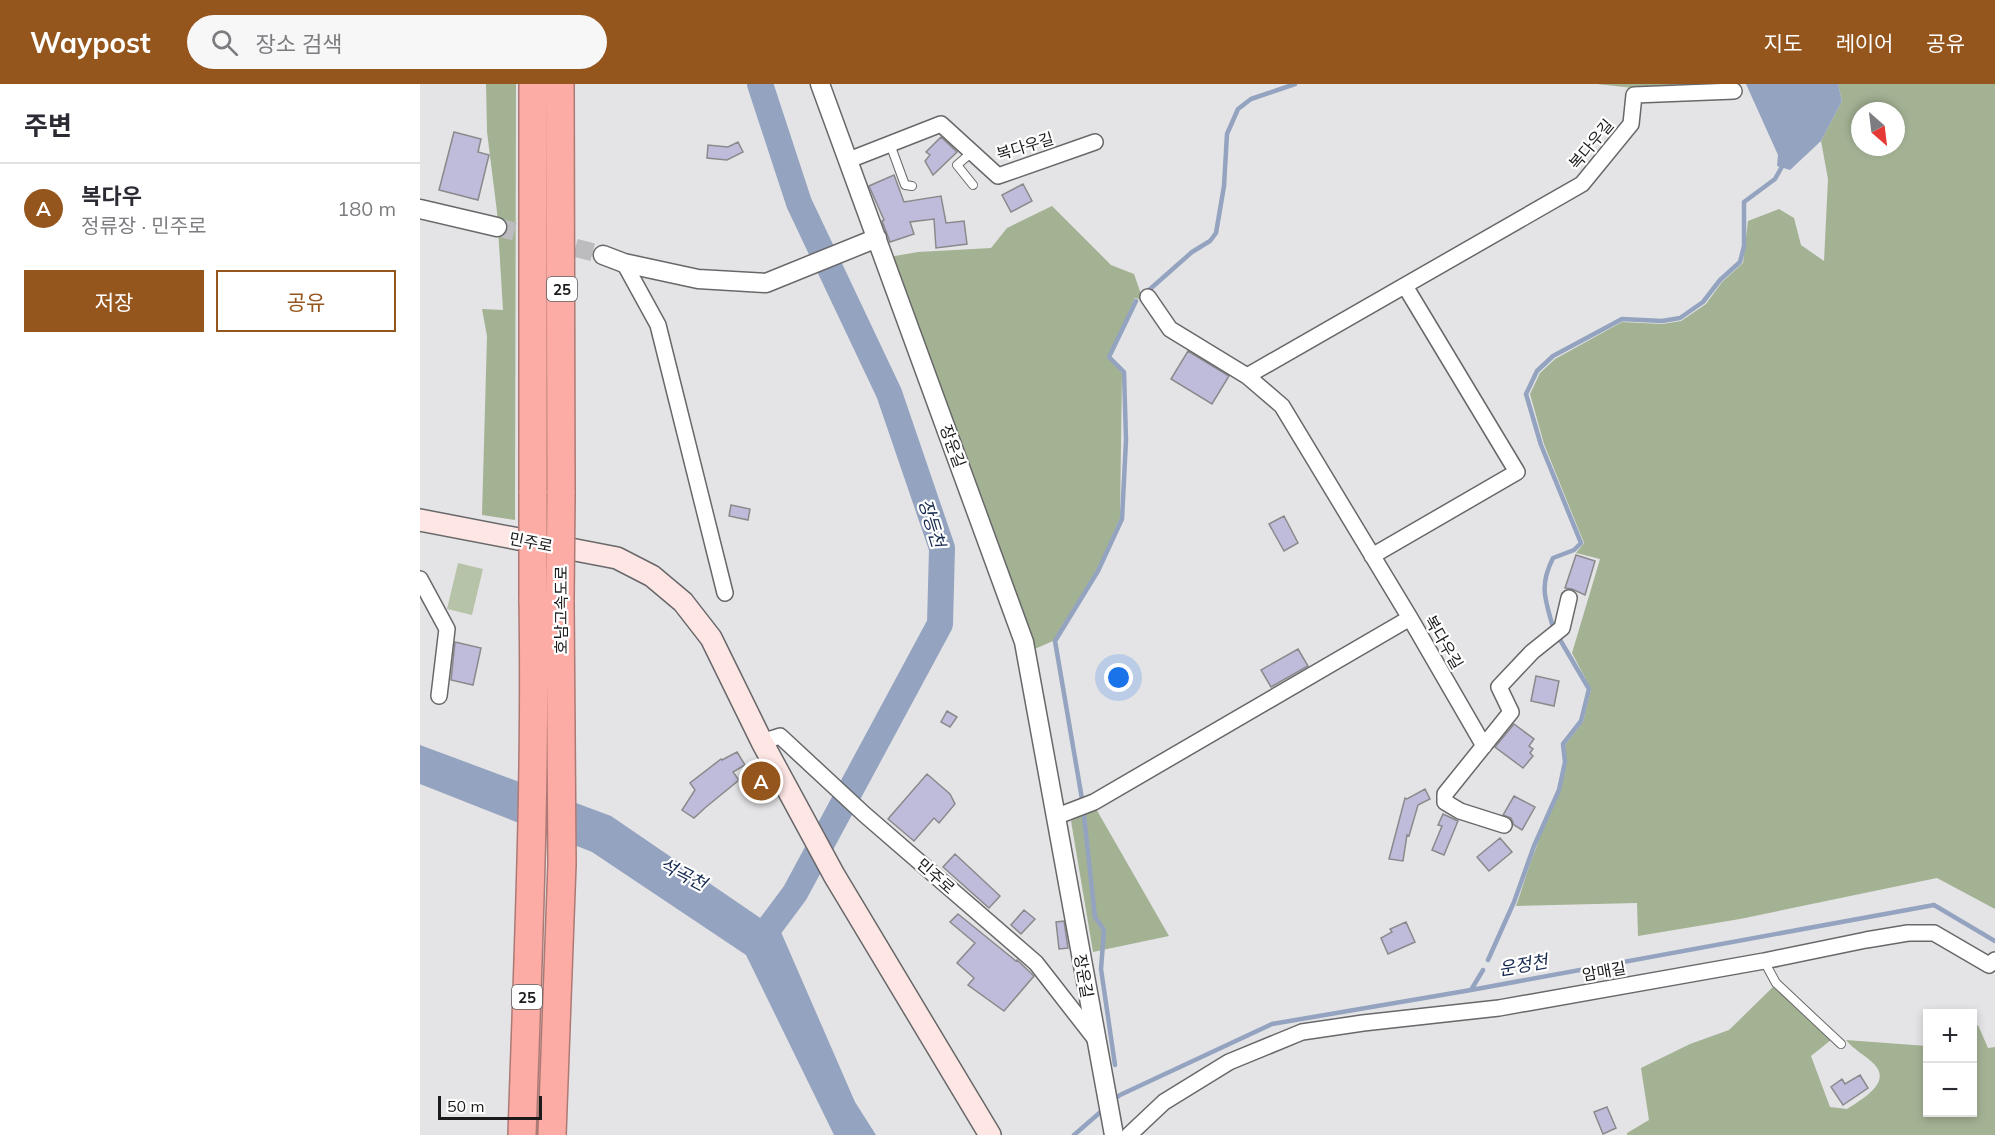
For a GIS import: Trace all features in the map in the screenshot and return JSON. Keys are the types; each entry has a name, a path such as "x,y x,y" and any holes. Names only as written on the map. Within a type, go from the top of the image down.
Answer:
{"highway":[{"name":"호남고속도로","path":"522,1135 534,719 533,84"},
{"name":"호남고속도로","path":"552,1135 562,864 560,84"}],"main road":[{"name":"민주로","path":"420,520 617,558 652,576 683,602 711,638 762,742 834,875 990,1135"}],"street":[{"name":"장운길","path":"820,84 1024,642 1105,1088 1119,1134"},
{"name":"복다우길","path":"1247,376 1582,184 1631,124 1634,95 1734,91"},
{"name":"복다우길","path":"849,160 941,124 998,176 1095,142"},
{"path":"420,209 497,227"},
{"path":"603,255 624,263 698,279 766,283 877,238"},
{"path":"624,263 658,325 725,593"},
{"path":"1372,556 1517,472 1405,286"},
{"name":"복다우길","path":"1148,297 1170,329 1247,376 1282,406 1484,746"},
{"path":"420,579 447,629 439,696"},
{"path":"1504,825 1460,812 1445,802 1444,794 1511,712 1499,687 1532,652 1562,628 1569,598"},
{"path":"1055,817 1094,802 1410,618"},
{"name":"민주로","path":"762,742 780,736 864,814 1036,963 1096,1040"},
{"name":"암매길","path":"1119,1134 1164,1102 1229,1062 1302,1032 1499,1008 1908,933 1934,933 1993,963"}],"lane":[{"path":"890,144 905,185 912,186"},
{"name":"복다우길","path":"972,152 957,165 973,185"},
{"path":"1764,961 1776,983 1841,1044"}],"green space":[{"path":"486,84 516,84 515,520 482,515 487,336 482,309 503,310 497,212 487,132"},
{"path":"1597,84 1736,84 1633,88"},
{"path":"1838,84 1995,84 1995,909 1937,878 1740,919 1638,936 1637,903 1516,906 1533,855 1561,785 1566,759 1565,745 1583,722 1591,689 1572,653 1600,559 1576,553 1584,543 1544,444 1530,394 1540,373 1555,359 1622,322 1662,324 1681,321 1706,304 1722,282 1743,263 1748,221 1779,209 1794,218 1801,245 1824,261 1828,179 1821,141 1842,101"},
{"path":"1052,206 1111,265 1134,274 1143,300 1135,298 1108,357 1122,373 1120,518 1097,570 1053,641 1030,651 889,257 918,252 991,248 1007,228"},
{"path":"458,563 483,569 472,615 447,609"},
{"path":"1095,807 1169,936 1093,952 1071,821"},
{"path":"1774,986 1831,1040 1811,1056 1830,1107 1847,1109 1866,1096 1880,1078 1879,1071 1874,1064 1846,1040 1923,1046 1923,1117 1977,1117 1978,1025 1988,1048 1995,1047 1995,1135 1627,1135 1649,1120 1641,1068 1690,1044 1729,1030"}],"water":[{"path":"1746,84 1838,84 1842,101 1821,141 1790,170 1777,166 1778,155"},
{"name":"석곡천","path":"420,745 611,816 781,932 855,1102 876,1135 834,1135 746,955 592,852 420,784"}],"building":[{"path":"454,132 481,139 478,152 489,155 478,200 439,190"},
{"path":"941,137 957,152 933,175 925,161 930,155 926,152"},
{"path":"738,142 743,152 727,160 707,158 708,145 728,147"},
{"path":"894,175 904,202 941,196 946,223 964,221 967,244 936,248 934,219 910,222 914,234 890,242 882,221 884,220 869,186"},
{"path":"1023,184 1032,201 1011,212 1002,195"},
{"path":"1188,351 1229,376 1212,404 1171,379"},
{"path":"731,505 750,509 748,520 729,516"},
{"path":"1284,516 1298,543 1284,551 1269,524"},
{"path":"1576,555 1595,561 1585,595 1565,588"},
{"path":"455,642 481,648 473,685 451,680"},
{"path":"1298,649 1308,666 1271,687 1261,670"},
{"path":"1536,676 1559,681 1554,706 1531,701"},
{"path":"947,711 957,717 950,727 941,722"},
{"path":"1514,724 1534,739 1529,746 1533,749 1530,753 1533,756 1523,768 1495,747"},
{"path":"737,752 745,765 733,772 739,780 694,818 682,810 695,790 690,783 721,759"},
{"path":"927,774 950,794 955,804 939,823 934,818 914,841 888,819"},
{"path":"1425,789 1430,799 1418,805 1409,836 1407,835 1403,861 1389,859 1405,798"},
{"path":"1514,796 1535,807 1522,830 1514,825 1511,818 1503,815"},
{"path":"1443,814 1458,821 1444,855 1432,850 1442,826 1438,825"},
{"path":"1500,838 1512,852 1489,871 1477,857"},
{"path":"955,854 1000,896 989,908 943,867"},
{"path":"1024,910 1035,919 1021,934 1011,925"},
{"path":"958,914 1034,976 1004,1011 968,985 974,978 957,963 975,943 950,922"},
{"path":"1064,921 1068,948 1059,949 1056,922"},
{"path":"1406,922 1415,942 1388,954 1381,938 1392,932 1390,929"},
{"path":"1860,1075 1868,1088 1843,1105 1831,1087 1842,1079 1845,1084"},
{"path":"1607,1107 1616,1128 1603,1134 1594,1112"}],"waterway":[{"name":"장등천","path":"757,944 795,893 940,624 942,548 889,393 799,203 760,84"},
{"path":"1149,290 1192,252 1210,241 1216,233 1224,186 1227,134 1238,109 1251,99 1295,84"},
{"path":"1553,627 1545,592 1546,577 1553,558 1574,550 1581,543 1541,445 1526,394 1537,371 1553,356 1622,319 1662,321 1680,318 1703,302 1720,280 1740,262 1744,246 1744,202 1775,179 1784,163"},
{"path":"1082,799 1055,641 1098,571 1122,519 1126,440 1124,372 1109,357 1136,301"},
{"path":"1488,960 1559,790 1565,762 1563,744 1581,721 1589,689 1559,638"},
{"path":"1084,816 1095,917 1104,930 1101,969 1115,1065"},
{"name":"운정천","path":"1112,1101 1120,1095 1272,1024 1934,905 1995,941"},
{"path":"1471,990 1483,970"},
{"name":"운정천","path":"1074,1135 1104,1109"}],"tunnel":[{"path":"497,227 603,255"}],"place":[{"name":"복다우","path":"761,781"}]}
